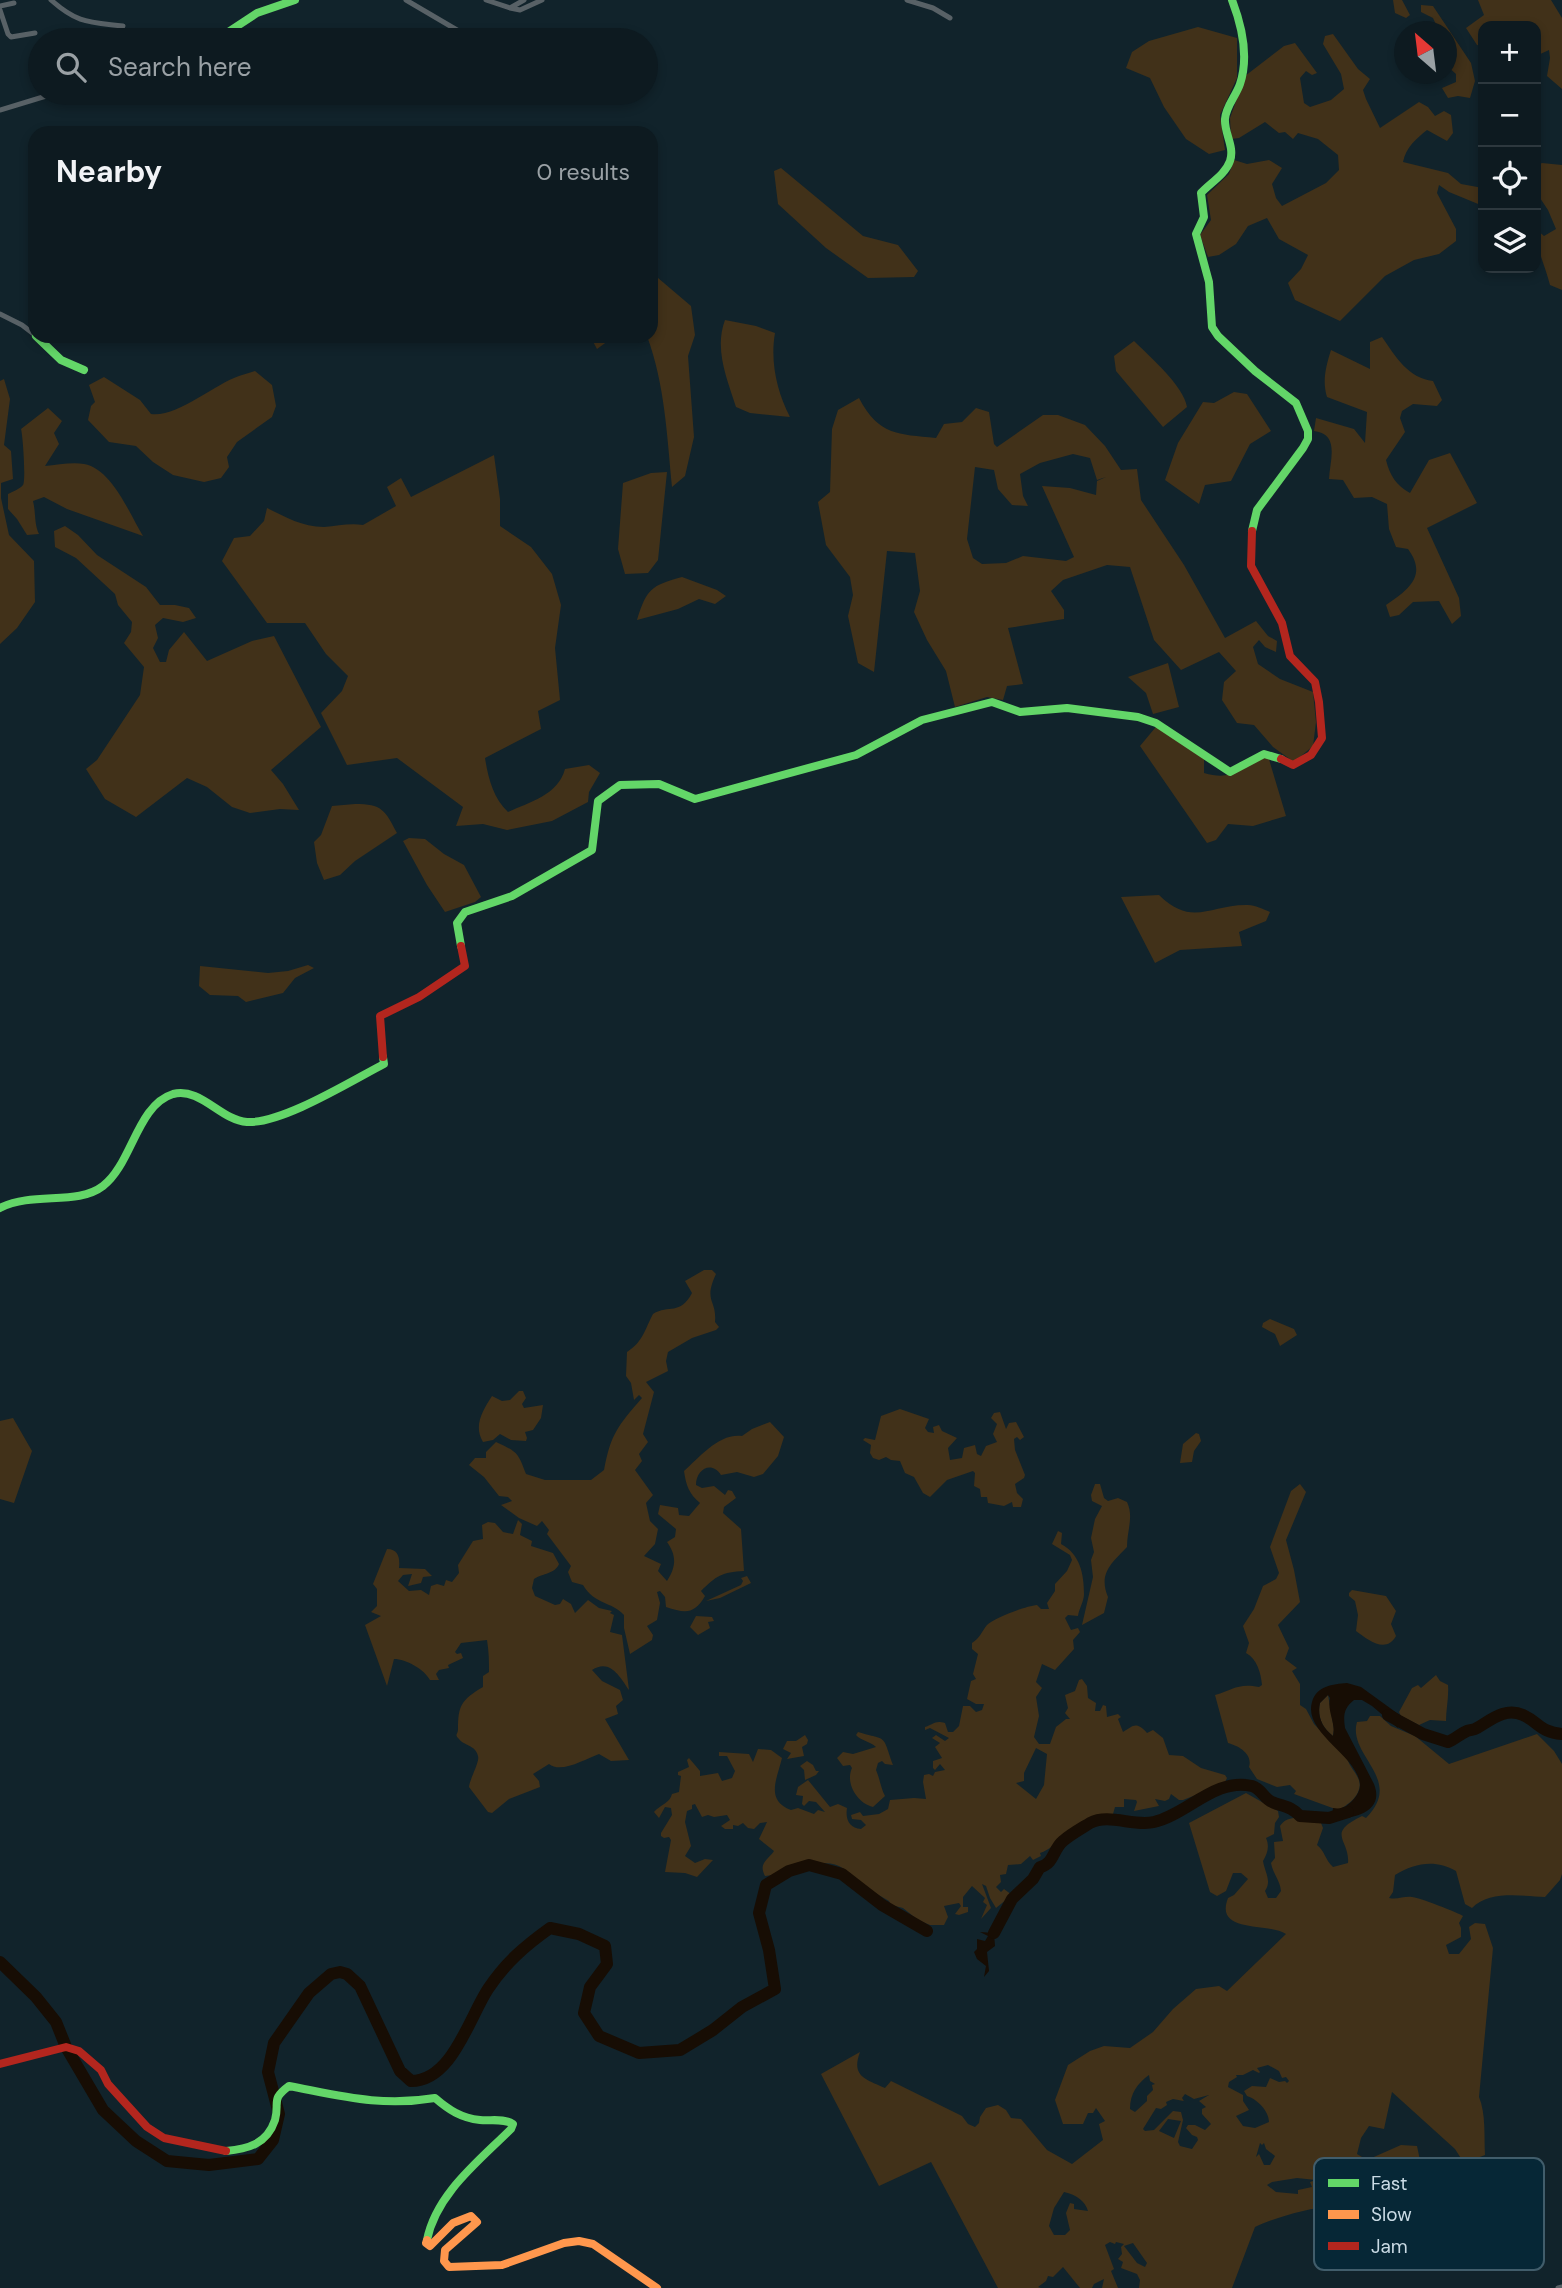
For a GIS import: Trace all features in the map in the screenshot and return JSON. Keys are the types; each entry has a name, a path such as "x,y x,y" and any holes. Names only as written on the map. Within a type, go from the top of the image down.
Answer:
{"street":[{"path":"51,0 65,13 80,21 123,26"},
{"path":"234,28 257,13 295,0"},
{"path":"406,0 454,28"},
{"path":"486,0 520,10 542,0"},
{"path":"510,8 524,0"},
{"path":"907,0 950,18"},
{"path":"0,1208 27,1198 91,1194 105,1186 155,1104 172,1094 186,1092 244,1122 268,1119 384,1064 380,1016 419,998 465,966 457,923 465,912 512,896 592,850 598,801 620,785 659,784 695,799 856,755 922,720 992,702 1020,712 1067,708 1138,717 1156,723 1230,772 1264,754 1293,765 1311,755 1322,738 1315,682 1290,656 1282,623 1251,566 1250,537 1257,510 1303,448 1308,439 1308,431 1296,404 1255,372 1212,327 1209,282 1196,234 1205,217 1201,192 1222,175 1231,156 1225,118 1228,105 1240,85 1242,41 1241,24 1232,0"},
{"path":"13,4 0,8 8,34 11,37 28,34"},
{"path":"0,110 28,101"},
{"path":"0,314 28,330"},
{"path":"43,343 61,360 84,370"},
{"path":"0,2064 66,2047 79,2051 101,2070 108,2084 147,2127 164,2138 228,2151 253,2147 264,2140 275,2119 275,2100 278,2094 289,2086 376,2102 405,2103 435,2098 454,2115 508,2120 513,2124 511,2129 439,2207 426,2232 426,2243 430,2246 451,2225 471,2216 477,2222 445,2250 444,2261 449,2267 502,2265 564,2243 579,2241 593,2244 657,2288"}],"shaded area":[{"path":"1393,0 1402,0 1410,15 1406,18 1395,13"},
{"path":"1478,0 1551,0 1562,18 1562,89 1547,76 1550,58 1549,50 1541,54 1541,21 1478,21 1477,45 1466,28 1484,15"},
{"path":"1421,5 1433,6 1443,21 1434,21 1421,12"},
{"path":"1198,27 1237,38 1237,78 1220,115 1225,150 1209,154 1186,139 1164,107 1150,78 1126,68 1132,52 1149,41"},
{"path":"1333,34 1358,69 1370,79 1363,90 1380,128 1419,102 1428,107 1435,116 1444,111 1451,115 1453,133 1447,141 1427,130 1409,148 1403,162 1448,173 1461,184 1478,187 1478,204 1439,185 1437,193 1456,229 1456,241 1439,254 1414,260 1385,276 1340,321 1295,300 1288,283 1301,269 1308,255 1279,239 1267,218 1248,226 1236,244 1219,255 1208,257 1200,235 1211,220 1207,195 1229,174 1234,160 1247,164 1269,160 1282,168 1272,184 1276,198 1282,206 1326,183 1339,170 1338,155 1318,139 1298,133 1293,139 1285,132 1279,133 1265,122 1239,138 1231,139 1230,118 1245,76 1284,46 1295,43 1317,73 1312,75 1306,71 1300,78 1304,103 1310,107 1331,100 1344,89 1341,74 1323,44 1325,36"},
{"path":"1457,42 1471,63 1475,81 1470,98 1448,98 1442,88 1457,84"},
{"path":"1541,164 1562,165 1562,290 1550,285 1541,256 1541,233 1544,236 1556,229 1541,200"},
{"path":"781,168 863,236 898,245 918,271 914,277 868,278 826,248 778,204 774,171"},
{"path":"658,278 691,306 695,335 688,356 694,437 685,476 672,487 662,392 649,343 658,343"},
{"path":"725,320 775,333 773,355 776,376 790,417 750,413 736,407 721,353"},
{"path":"1382,337 1410,371 1416,376 1433,381 1442,400 1437,406 1413,404 1402,411 1400,418 1405,432 1386,460 1392,475 1401,487 1410,493 1429,460 1450,453 1477,503 1427,528 1459,598 1461,616 1452,624 1439,601 1413,602 1399,615 1390,617 1386,605 1413,582 1416,575 1414,559 1408,549 1396,547 1389,529 1387,504 1372,497 1354,498 1343,480 1329,479 1332,456 1330,442 1322,433 1314,431 1316,418 1354,429 1365,443 1367,412 1327,397 1325,374 1331,350 1370,369 1370,342"},
{"path":"1134,341 1180,390 1187,407 1163,427 1116,371 1114,356"},
{"path":"594,343 605,343 597,349"},
{"path":"255,371 272,385 276,406 272,417 237,442 227,457 229,467 221,478 204,482 173,475 153,462 136,446 109,442 88,420 91,406 95,402 89,385 104,377 140,400 151,414 161,414 184,406 229,380"},
{"path":"4,379 10,399 4,445 11,451 13,479 1,483 1,498 9,535 34,561 35,602 17,628 0,644 0,381"},
{"path":"1234,392 1247,394 1271,431 1250,444 1231,481 1205,485 1199,504 1165,480 1178,443 1203,402 1214,403"},
{"path":"859,398 874,420 891,431 936,438 944,424 962,422 976,408 989,412 994,444 997,447 1043,415 1058,415 1085,425 1105,446 1121,470 1137,469 1141,500 1184,565 1225,638 1256,621 1268,636 1277,641 1276,652 1265,647 1259,640 1253,647 1258,664 1280,679 1313,692 1316,722 1313,746 1294,762 1273,747 1254,725 1237,723 1222,700 1224,682 1236,671 1219,652 1181,670 1154,640 1130,567 1107,565 1063,580 1051,591 1064,610 1064,619 1008,628 1023,684 1007,686 1003,700 987,697 955,707 946,671 914,612 920,591 915,553 887,551 874,672 858,663 848,616 853,595 850,577 826,545 818,502 830,492 832,429 838,410","holes":["1073,454 1090,458 1097,480 1106,477 1097,481 1096,495 1070,488 1042,486 1074,557 1066,561 1023,556 1006,563 982,564 973,558 967,539 975,467 994,470 998,489 1012,505 1028,506 1023,496 1020,474 1040,463"]},
{"path":"48,408 62,421 54,433 59,444 45,466 79,463 103,474 119,493 143,536 67,509 44,497 33,501 39,534 27,535 8,509 8,494 20,488 24,482 21,429"},
{"path":"494,455 500,499 500,526 531,547 552,574 561,605 555,648 560,700 538,711 541,729 485,758 492,787 508,812 550,791 565,769 589,765 600,773 589,792 588,802 552,821 507,830 483,824 456,826 463,807 397,758 347,765 321,713 342,691 348,676 326,654 305,623 267,623 222,561 234,538 250,536 264,521 267,508 308,525 363,525 396,506 387,487 401,478 411,497"},
{"path":"667,472 658,560 648,573 625,574 618,549 623,483 651,473"},
{"path":"65,526 97,555 146,587 160,605 189,608 196,618 183,622 163,618 155,625 158,638 153,648 160,662 166,662 169,650 184,632 207,661 252,641 274,636 321,727 271,770 299,810 280,809 250,813 232,807 207,787 187,778 136,817 105,799 86,769 97,760 140,695 144,667 124,643 131,632 132,622 118,605 115,594 76,558 55,547 54,531"},
{"path":"682,577 726,596 715,604 699,599 678,609 637,620 647,595 652,590"},
{"path":"1168,663 1179,707 1153,714 1146,693 1128,677"},
{"path":"1158,727 1204,759 1204,773 1223,776 1231,774 1268,756 1286,816 1253,826 1228,824 1216,840 1207,843 1140,746"},
{"path":"371,805 382,810 397,833 355,861 340,875 324,880 317,863 314,842 321,835 332,806"},
{"path":"409,838 425,839 464,865 481,897 475,902 445,912 403,841"},
{"path":"1159,895 1171,905 1192,912 1248,905 1270,912 1266,921 1239,932 1242,946 1180,950 1155,963 1121,897"},
{"path":"308,965 314,968 295,978 283,993 246,1002 238,996 210,995 199,986 200,966 268,973"},
{"path":"704,1270 712,1270 716,1274 710,1295 715,1322 719,1327 668,1352 668,1371 646,1382 654,1392 643,1434 648,1442 639,1454 642,1461 635,1470 653,1495 646,1503 650,1521 658,1529 655,1544 644,1556 661,1564 658,1571 667,1581 674,1562 667,1542 675,1537 676,1529 658,1514 660,1505 678,1508 679,1515 689,1516 700,1503 689,1489 684,1471 703,1453 725,1438 742,1436 770,1422 784,1437 778,1456 763,1474 754,1477 737,1472 721,1475 709,1468 698,1475 696,1485 702,1488 714,1486 725,1495 728,1490 732,1491 736,1498 724,1507 723,1513 741,1529 744,1571 730,1572 715,1578 701,1591 705,1596 697,1607 688,1611 666,1607 665,1597 660,1591 657,1592 660,1603 657,1620 647,1626 653,1635 652,1640 630,1654 624,1615 598,1600 583,1585 572,1582 568,1572 571,1566 547,1534 549,1530 542,1521 537,1526 519,1518 501,1505 512,1501 508,1497 499,1496 484,1477 469,1465 475,1458 486,1458 486,1452 496,1442 516,1454 526,1474 545,1480 591,1480 604,1470 617,1431 642,1398 639,1395 634,1400 631,1383 626,1376 627,1352 640,1340 653,1314 679,1307 688,1300 692,1293 685,1281"},
{"path":"1270,1319 1294,1329 1297,1335 1280,1346 1275,1334 1262,1327 1263,1323"},
{"path":"519,1391 523,1391 526,1398 522,1404 524,1408 543,1405 541,1418 533,1430 525,1432 526,1441 511,1440 500,1434 493,1440 483,1442 479,1424 492,1396 502,1401 510,1400"},
{"path":"900,1409 929,1419 925,1428 928,1432 934,1433 933,1427 939,1425 942,1431 957,1438 948,1448 950,1460 962,1458 964,1448 975,1445 977,1454 981,1456 986,1446 997,1442 993,1434 997,1424 991,1418 994,1413 1000,1412 1006,1429 1009,1423 1016,1422 1024,1437 1020,1440 1017,1437 1014,1439 1015,1450 1025,1475 1015,1484 1017,1493 1023,1499 1021,1507 1013,1507 1012,1502 1004,1506 988,1503 987,1497 981,1497 980,1489 974,1486 973,1471 947,1480 930,1497 923,1493 914,1477 905,1473 900,1461 886,1457 879,1460 873,1458 870,1453 871,1445 863,1440 875,1440 881,1416"},
{"path":"13,1418 32,1451 14,1503 0,1499 0,1421"},
{"path":"1196,1433 1201,1441 1194,1451 1192,1462 1180,1463 1183,1444"},
{"path":"1095,1484 1100,1484 1104,1498 1108,1501 1118,1498 1127,1502 1130,1524 1127,1547 1106,1575 1105,1589 1108,1597 1104,1613 1082,1625 1093,1577 1091,1560 1094,1552 1091,1538 1095,1519 1102,1506 1092,1501"},
{"path":"1300,1484 1306,1492 1286,1540 1300,1602 1278,1625 1289,1648 1285,1659 1297,1668 1292,1671 1300,1684 1300,1705 1306,1709 1314,1724 1347,1758 1360,1783 1358,1793 1338,1810 1294,1794 1296,1791 1290,1785 1277,1787 1257,1779 1249,1767 1247,1754 1241,1748 1228,1743 1215,1695 1240,1686 1262,1685 1258,1667 1246,1653 1249,1643 1243,1626 1254,1609 1263,1586 1276,1579 1279,1573 1270,1547 1291,1491"},
{"path":"518,1520 522,1524 520,1535 532,1541 531,1546 553,1553 559,1564 552,1572 534,1579 532,1588 535,1596 555,1605 560,1604 563,1599 571,1604 575,1613 588,1600 599,1608 612,1611 610,1613 614,1615 610,1632 622,1635 629,1690 609,1668 604,1666 592,1670 602,1681 620,1690 623,1700 616,1706 618,1714 605,1719 629,1760 611,1761 599,1754 566,1767 549,1764 533,1774 540,1787 509,1799 492,1813 488,1812 469,1787 478,1762 477,1752 456,1735 462,1704 483,1687 483,1676 489,1672 487,1640 461,1643 455,1652 461,1653 463,1658 448,1665 449,1668 439,1670 436,1674 439,1680 430,1680 414,1665 394,1659 387,1686 365,1625 381,1616 371,1612 377,1606 377,1589 373,1584 387,1549 396,1553 399,1568 425,1569 432,1576 423,1577 421,1583 408,1586 412,1574 403,1575 398,1581 409,1591 421,1590 429,1595 431,1586 444,1586 446,1580 452,1582 459,1573 458,1565 473,1541 483,1539 482,1525 495,1523 503,1532 513,1534"},
{"path":"1058,1531 1062,1533 1061,1544 1073,1553 1080,1565 1084,1594 1078,1616 1068,1615 1065,1618 1071,1630 1078,1628 1080,1632 1073,1640 1074,1649 1055,1670 1042,1664 1036,1682 1042,1688 1036,1697 1039,1716 1034,1737 1039,1744 1050,1744 1056,1727 1070,1719 1065,1713 1068,1708 1065,1695 1075,1691 1082,1679 1087,1686 1088,1698 1096,1703 1095,1711 1100,1711 1103,1705 1106,1706 1107,1717 1118,1714 1123,1732 1134,1726 1147,1733 1153,1730 1163,1738 1169,1755 1183,1756 1201,1768 1225,1775 1227,1778 1224,1784 1183,1800 1171,1794 1165,1801 1155,1799 1159,1806 1134,1811 1136,1800 1124,1799 1124,1807 1115,1807 1113,1814 1073,1829 1040,1853 1041,1856 1033,1860 1030,1856 1021,1864 1008,1865 1006,1874 1000,1875 1001,1882 996,1887 1001,1892 1004,1889 1012,1895 996,1908 986,1886 982,1884 991,1908 981,1919 987,1905 983,1902 985,1898 972,1886 963,1897 963,1907 968,1907 968,1912 955,1914 961,1906 959,1903 944,1906 948,1917 944,1925 930,1925 918,1920 903,1908 891,1905 837,1865 816,1864 788,1873 783,1872 779,1881 773,1875 765,1876 763,1865 774,1851 759,1839 767,1822 760,1823 754,1829 743,1823 733,1825 733,1829 725,1829 721,1826 730,1820 727,1815 702,1817 695,1804 687,1811 685,1822 691,1846 685,1856 695,1863 705,1859 713,1860 697,1877 665,1872 671,1840 661,1836 661,1833 672,1815 671,1808 665,1807 659,1818 654,1812 667,1802 672,1794 679,1792 681,1776 678,1772 689,1767 689,1758 700,1771 700,1776 718,1773 722,1781 732,1778 735,1771 727,1756 719,1756 719,1752 749,1754 753,1762 758,1749 771,1750 782,1758 775,1795 783,1806 814,1814 818,1810 825,1812 816,1802 809,1801 804,1806 803,1796 796,1795 798,1787 808,1780 830,1807 838,1804 847,1808 849,1823 861,1829 866,1825 861,1820 852,1819 851,1815 860,1812 863,1816 879,1814 888,1809 890,1800 926,1799 924,1775 933,1776 935,1772 945,1770 940,1764 935,1770 933,1768 933,1761 942,1758 935,1747 940,1743 932,1738 936,1735 945,1741 949,1738 930,1728 925,1730 925,1727 942,1722 948,1732 953,1732 959,1726 963,1706 970,1706 976,1712 982,1710 984,1704 976,1704 967,1699 971,1681 976,1679 973,1674 978,1654 972,1649 972,1643 987,1625 1003,1616 1037,1605 1041,1609 1049,1609 1047,1603 1055,1591 1055,1584 1067,1571 1072,1560 1070,1555 1052,1544","holes":["1036,1748 1047,1754 1044,1785 1036,1799 1016,1783 1024,1781 1024,1773"]},
{"path":"747,1576 751,1583 720,1598 706,1601 741,1585 741,1578"},
{"path":"1352,1590 1386,1596 1396,1611 1391,1624 1396,1636 1392,1641 1377,1644 1356,1631 1358,1615 1355,1601 1349,1596"},
{"path":"696,1616 712,1617 714,1621 708,1622 710,1628 698,1635 690,1627"},
{"path":"1436,1675 1448,1685 1446,1721 1430,1720 1419,1725 1401,1716 1399,1712 1412,1688 1418,1685 1421,1688"},
{"path":"1347,1683 1361,1687 1401,1716 1398,1728 1362,1700 1354,1700 1348,1706 1344,1716 1345,1728 1374,1784 1376,1794 1375,1801 1365,1812 1332,1819 1333,1808 1342,1809 1348,1804 1357,1795 1360,1784 1350,1763 1315,1724 1311,1713 1312,1702 1321,1689","holes":["1328,1695 1330,1708 1333,1736 1323,1725 1319,1713 1320,1703"]},
{"path":"1328,1695 1333,1736 1323,1725 1319,1713 1320,1703"},
{"path":"1370,1716 1380,1716 1391,1726 1415,1736 1449,1764 1537,1734 1554,1751 1562,1764 1562,1874 1545,1897 1497,1896 1479,1902 1472,1908 1465,1904 1456,1871 1440,1865 1425,1864 1395,1875 1393,1892 1389,1898 1416,1898 1463,1916 1459,1923 1461,1937 1446,1945 1449,1954 1459,1954 1471,1939 1469,1927 1475,1923 1485,1924 1493,1948 1479,2097 1484,2118 1485,2155 1461,2158 1455,2149 1392,2092 1384,2129 1369,2126 1361,2138 1357,2154 1364,2158 1314,2158 1314,2180 1297,2178 1267,2185 1276,2192 1298,2194 1298,2190 1312,2187 1310,2182 1314,2181 1314,2209 1255,2227 1232,2288 1139,2288 1140,2280 1137,2274 1121,2268 1123,2262 1118,2259 1124,2244 1110,2242 1105,2245 1118,2288 1102,2288 1104,2279 1092,2288 1080,2288 1063,2267 1053,2277 1048,2276 1038,2287 1041,2288 998,2288 931,2162 879,2186 821,2074 860,2052 857,2066 859,2072 871,2082 885,2088 891,2081 962,2116 968,2124 975,2127 986,2108 998,2105 1006,2110 1011,2118 1021,2119 1047,2150 1072,2164 1103,2140 1099,2124 1105,2121 1096,2108 1093,2113 1088,2113 1083,2124 1063,2124 1055,2100 1068,2065 1090,2051 1104,2046 1130,2048 1153,2032 1173,2009 1196,1989 1219,1986 1227,1991 1286,1934 1278,1930 1245,1925 1229,1917 1226,1909 1228,1898 1248,1879 1241,1873 1233,1873 1226,1891 1217,1896 1210,1892 1189,1823 1246,1793 1278,1811 1274,1834 1266,1838 1268,1850 1263,1861 1268,1880 1265,1891 1268,1898 1276,1898 1281,1891 1271,1863 1275,1858 1274,1842 1283,1841 1280,1826 1288,1819 1299,1818 1321,1823 1323,1828 1317,1845 1333,1867 1348,1863 1342,1832 1351,1822 1362,1816 1366,1818 1376,1804 1380,1791 1378,1779 1356,1734 1357,1722 1367,1721","holes":["1268,2065 1289,2081 1279,2082 1270,2078 1266,2087 1252,2086 1244,2091 1262,2106 1267,2114 1269,2122 1255,2128 1243,2126 1236,2116 1249,2110 1243,2101 1243,2095 1228,2087 1236,2075 1253,2070 1259,2073 1257,2068","1149,2075 1150,2081 1155,2084 1152,2085 1153,2090 1147,2096 1147,2101 1135,2112 1130,2109 1131,2098 1141,2081","1185,2094 1194,2099 1209,2095 1199,2101 1206,2107 1202,2109 1202,2114 1211,2124 1205,2130 1195,2125 1188,2125 1186,2128 1198,2140 1192,2149 1180,2146 1178,2142 1183,2120 1181,2112 1173,2111 1154,2130 1143,2129 1156,2108 1161,2109 1167,2105 1166,2102 1173,2099 1184,2101 1182,2098","1168,2119 1181,2121 1174,2138 1159,2131","1260,2143 1264,2143 1266,2149 1275,2156 1270,2165 1264,2165 1259,2154 1256,2157","1064,2192 1080,2199 1088,2211 1074,2209 1074,2204 1070,2203 1066,2213 1070,2230 1065,2235 1054,2235 1049,2226 1054,2208","1133,2243 1147,2263 1145,2267 1137,2263 1124,2246"]},
{"path":"858,1732 883,1740 893,1765 882,1761 878,1763 876,1770 885,1796 873,1807 857,1797 851,1786 852,1768 850,1765 843,1766 837,1758 843,1752 853,1754 876,1747 858,1737"},
{"path":"805,1735 808,1740 802,1747 804,1756 787,1759 791,1753 783,1749 787,1741 796,1741"},
{"path":"807,1761 819,1771 805,1780 804,1770 800,1766"},
{"path":"980,1932 994,1933 995,1946 987,1952 989,1971 984,1977 986,1966 977,1959 974,1952 977,1949 977,1939 985,1941 988,1936"},
{"path":"1401,2145 1417,2146 1420,2158 1372,2158"}],"waterway":[{"path":"1388,1715 1423,1734 1448,1742 1504,1713 1523,1715 1544,1729 1562,1734"},
{"path":"994,1933 1012,1899 1033,1879 1040,1867 1051,1860 1060,1844 1097,1820 1154,1822 1214,1792 1239,1785 1255,1787 1269,1801 1290,1808 1300,1816 1329,1818 1348,1812"},
{"path":"0,1962 36,1997 56,2022 66,2047 103,2110 136,2141 167,2161 209,2165 258,2159 273,2140 279,2114 268,2072 274,2043 309,1993 331,1974 347,1974 360,1986 400,2071 411,2081 438,2071 448,2060 495,1979 516,1955 550,1928 579,1934 605,1946 607,1964 590,1987 584,2013 599,2036 639,2053 680,2050 713,2030 742,2007 775,1989 769,1950 759,1913 766,1885 789,1871 809,1865 842,1874 882,1905 927,1931"}],"traffic: fast":[{"path":"234,28 257,13 295,0"},
{"path":"1232,0 1239,20 1244,63 1240,84 1225,119 1231,156 1225,170 1201,193 1204,217 1196,234 1209,282 1212,327 1255,371 1296,403 1308,431 1308,439 1303,448 1257,510 1252,531"},
{"path":"43,343 61,360 84,370"},
{"path":"461,946 457,923 465,912 512,896 592,850 598,801 620,785 659,784 695,799 856,755 922,720 992,702 1020,712 1067,708 1138,717 1156,723 1230,772 1264,754 1281,759"},
{"path":"0,1208 27,1200 81,1195 103,1186 121,1164 151,1110 161,1100 173,1094 193,1095 237,1120 262,1121 297,1109 335,1090 384,1064 383,1057"},
{"path":"226,2151 249,2147 267,2135 275,2120 278,2098 289,2086 379,2101 435,2098 461,2115 513,2124 449,2193 439,2208 427,2240"}],"traffic: slow":[{"path":"427,2240 426,2243 430,2246 453,2223 471,2216 477,2222 445,2250 444,2261 449,2267 502,2265 564,2243 579,2241 593,2244 657,2288"}],"traffic: jam":[{"path":"1252,531 1251,566 1282,623 1290,656 1315,682 1319,702 1322,738 1311,755 1293,765 1281,759"},
{"path":"383,1057 380,1016 419,997 465,966 461,946"},
{"path":"0,2064 66,2047 79,2051 101,2070 108,2084 147,2127 164,2138 226,2151"}]}
